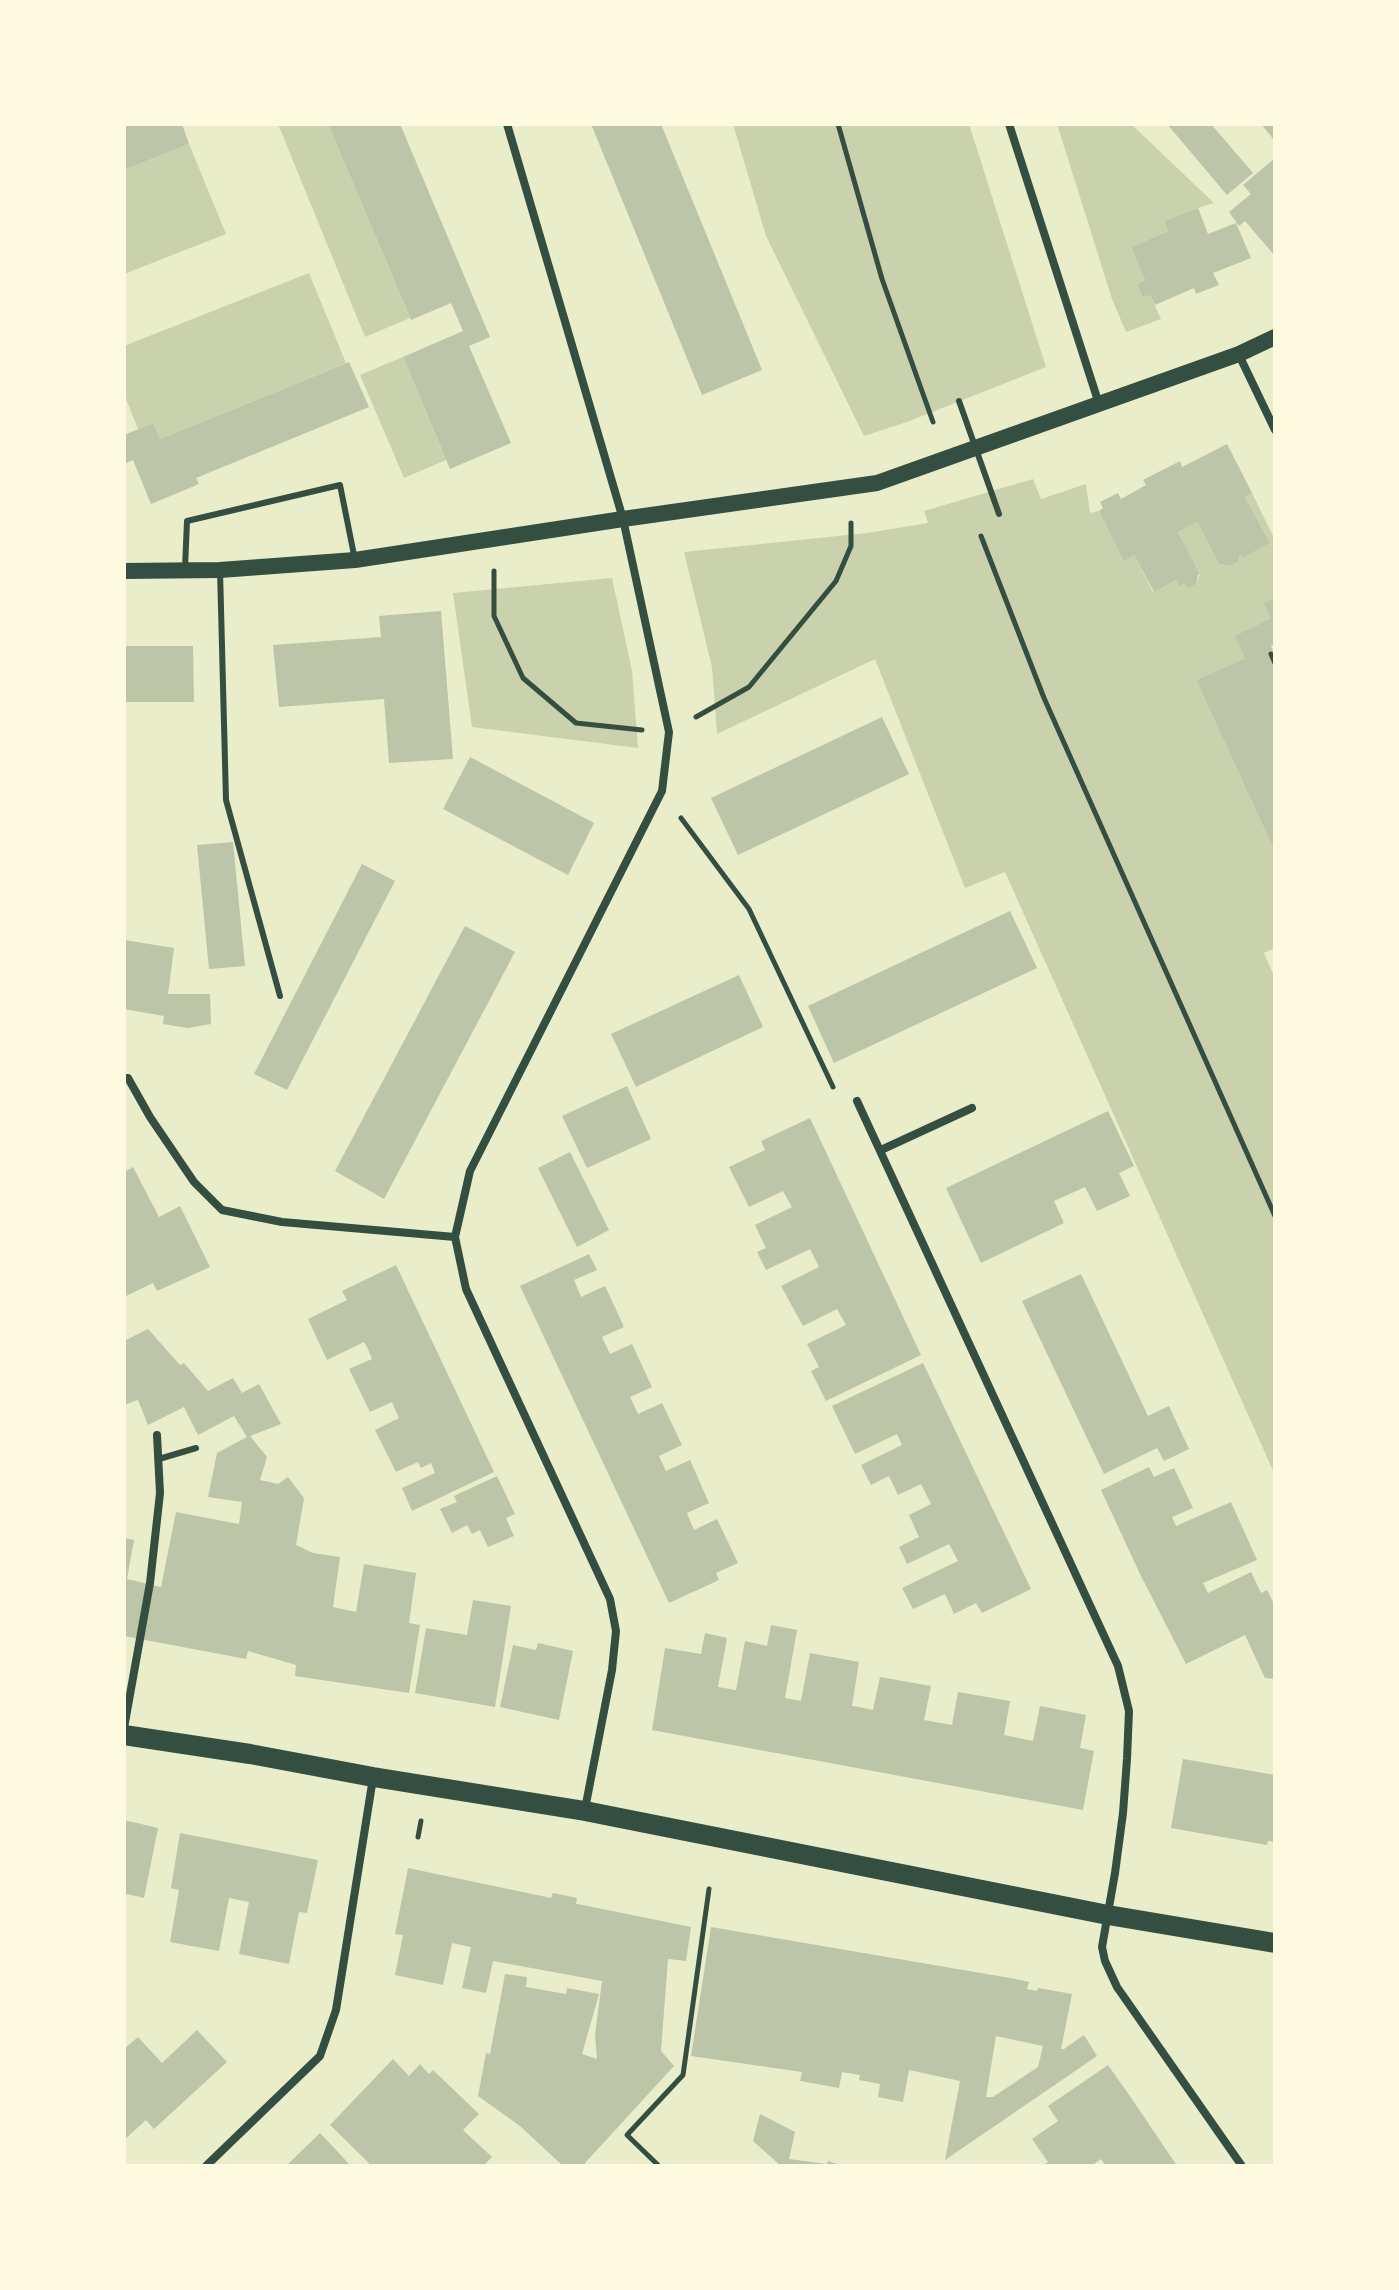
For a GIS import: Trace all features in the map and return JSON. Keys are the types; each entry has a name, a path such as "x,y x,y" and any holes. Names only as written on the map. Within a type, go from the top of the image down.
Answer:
{"main road":[{"path":"124,571 220,570 355,560 877,483 1239,354 1275,337"},
{"path":"124,1735 585,1811 1108,1915 1275,1943"}],"street":[{"path":"507,124 623,519 669,732 662,791 470,1171 455,1237 466,1289 610,1599 616,1631 612,1670 585,1811"},
{"path":"1009,124 1099,405"},
{"path":"1239,354 1275,430"},
{"path":"124,1078 128,1078 194,1182 222,1210 282,1222 455,1237"},
{"path":"857,1101 1118,1666 1129,1711 1123,1813 1102,1947 1105,1961 1117,1987 1242,2166"},
{"path":"881,1150 972,1108"},
{"path":"124,1728 150,1583 160,1493 157,1435"},
{"path":"206,2166 320,2056 336,2010 373,1777"}],"lane":[{"path":"959,401 999,514"},
{"path":"184,571 187,521 340,485 355,560"},
{"path":"220,570 226,800 280,996"},
{"path":"159,1459 196,1448"}],"path":[{"path":"838,124 882,279 933,422"},
{"path":"494,539 494,616 523,678 576,723 669,732 749,687 836,581 851,546 851,523"},
{"path":"981,535 1044,698 1275,1216"},
{"path":"1271,654 1275,663"},
{"path":"662,791 749,909 837,1094 851,1087 857,1101"},
{"path":"418,1837 421,1821"},
{"path":"659,2166 627,2135 683,2075 709,1889"}],"green space":[{"path":"278,124 328,124 410,318 365,337"},
{"path":"733,124 969,124 1046,367 864,436 766,236"},
{"path":"1057,124 1131,124 1214,203 1164,221 1168,231 1131,247 1145,280 1137,284 1143,298 1150,295 1161,319 1126,332 1112,299"},
{"path":"189,144 226,234 124,274 124,170"},
{"path":"309,273 346,363 160,439 153,423 138,429 124,394 124,346"},
{"path":"403,357 446,460 404,478 360,375"},
{"path":"1033,479 1041,499 1086,484 1090,513 1099,511 1124,560 1134,555 1153,592 1176,580 1189,588 1196,584 1200,574 1178,532 1197,522 1219,564 1229,566 1238,562 1240,554 1242,557 1270,543 1245,497 1252,493 1275,540 1275,598 1271,618 1234,636 1245,658 1196,680 1275,852 1275,948 1264,953 1275,978 1275,1475 1005,872 965,888 875,659 717,734 712,667 684,552 867,533 928,523 924,511"},
{"path":"612,578 632,671 638,748 472,727 453,593"}],"building":[{"path":"124,124 182,124 189,144 124,170"},
{"path":"328,124 400,124 490,337 469,346 511,443 450,469 403,357 463,331 451,303 411,320"},
{"path":"591,124 661,124 762,370 702,395"},
{"path":"1167,124 1211,124 1253,173 1227,195"},
{"path":"1261,124 1275,124 1275,141"},
{"path":"1275,158 1275,256 1245,221 1239,226 1229,212 1251,194 1243,185"},
{"path":"1198,208 1208,234 1236,223 1251,258 1213,273 1219,285 1196,294 1194,288 1155,305 1150,295 1143,298 1137,284 1145,280 1131,247 1168,231 1164,221"},
{"path":"349,362 369,407 196,478 199,484 151,504 133,460 124,464 124,435 153,423 160,439"},
{"path":"1227,444 1252,493 1245,497 1270,543 1242,558 1240,554 1238,562 1230,566 1219,564 1197,522 1178,532 1200,574 1196,584 1189,588 1183,584 1179,586 1176,580 1154,592 1134,555 1124,561 1099,511 1103,508 1100,502 1118,493 1121,499 1146,485 1143,480 1180,461 1182,467"},
{"path":"1275,598 1275,644 1271,646 1275,655 1275,852 1196,680 1245,658 1234,636 1271,618 1264,603"},
{"path":"441,611 453,759 389,763 384,699 279,707 273,645 381,637 379,616"},
{"path":"124,646 193,646 194,702 124,702"},
{"path":"882,717 909,774 738,855 711,798"},
{"path":"470,757 594,823 568,875 443,809"},
{"path":"233,842 245,966 209,969 197,845"},
{"path":"362,864 395,881 287,1090 254,1074"},
{"path":"1010,911 1037,968 834,1063 808,1006"},
{"path":"465,926 515,952 384,1199 335,1171"},
{"path":"124,940 174,948 168,994 210,994 211,1024 188,1028 163,1024 164,1016 124,1009"},
{"path":"739,975 763,1027 636,1087 611,1034"},
{"path":"627,1086 651,1139 587,1168 562,1116"},
{"path":"1108,1111 1134,1166 1119,1173 1130,1196 1097,1211 1085,1187 1054,1201 1064,1223 981,1263 946,1188"},
{"path":"810,1118 921,1355 826,1401 811,1371 819,1367 807,1344 846,1325 837,1309 803,1326 781,1286 819,1267 810,1249 766,1270 757,1252 766,1248 755,1225 792,1207 783,1191 749,1207 729,1167 765,1150 761,1141"},
{"path":"570,1152 609,1230 577,1247 538,1168"},
{"path":"133,1167 159,1217 180,1206 210,1267 157,1291 153,1283 124,1297 124,1172"},
{"path":"589,1254 597,1270 574,1280 581,1297 605,1286 624,1327 602,1337 610,1354 632,1344 652,1387 630,1397 638,1414 662,1403 682,1445 659,1456 666,1471 690,1460 709,1503 687,1513 694,1530 717,1519 738,1563 716,1573 719,1580 669,1603 520,1286"},
{"path":"396,1265 494,1472 412,1511 402,1488 435,1473 431,1463 421,1468 418,1462 396,1472 375,1430 399,1418 392,1402 370,1412 349,1369 372,1359 364,1342 327,1360 308,1319 347,1300 342,1291"},
{"path":"1081,1274 1148,1416 1169,1406 1189,1449 1164,1461 1157,1448 1104,1474 1022,1301"},
{"path":"148,1329 208,1391 233,1378 242,1393 259,1384 281,1424 250,1436 267,1457 260,1480 278,1484 288,1477 304,1498 296,1545 313,1553 340,1557 333,1607 356,1612 364,1564 416,1573 409,1623 420,1625 409,1693 295,1676 296,1665 248,1651 246,1659 124,1636 124,1538 134,1540 127,1579 161,1587 176,1512 239,1524 242,1502 208,1497 217,1453 247,1437 234,1416 198,1435 184,1407 148,1425 138,1400 124,1405 124,1341"},
{"path":"923,1363 1031,1589 982,1613 976,1603 954,1614 945,1594 913,1609 902,1588 958,1561 949,1544 907,1564 899,1547 919,1537 909,1515 931,1504 921,1484 898,1495 889,1476 871,1485 861,1465 902,1445 897,1434 855,1454 832,1406"},
{"path":"1149,1467 1154,1477 1174,1468 1193,1508 1172,1517 1176,1526 1231,1502 1257,1560 1203,1583 1208,1593 1251,1572 1261,1593 1267,1590 1275,1606 1275,1679 1265,1678 1245,1635 1186,1664 1101,1490"},
{"path":"497,1476 515,1514 506,1518 514,1536 488,1547 480,1530 472,1534 467,1525 452,1533 440,1509 457,1502 454,1496"},
{"path":"473,1600 511,1606 495,1707 415,1693 426,1628 467,1635"},
{"path":"771,1625 797,1630 785,1698 801,1701 810,1653 859,1662 852,1706 873,1710 880,1677 931,1686 924,1720 952,1725 958,1692 1010,1701 1004,1735 1033,1741 1040,1706 1086,1715 1080,1748 1094,1751 1083,1810 652,1730 665,1648 701,1654 705,1633 727,1638 718,1687 736,1690 745,1641 767,1646"},
{"path":"538,1643 573,1651 559,1720 500,1707 513,1645 536,1650"},
{"path":"1183,1759 1275,1775 1275,1842 1268,1841 1267,1845 1171,1828"},
{"path":"124,1820 158,1828 144,1898 127,1894 124,1900"},
{"path":"180,1833 318,1860 307,1913 299,1912 289,1964 239,1954 249,1902 229,1898 219,1951 170,1942 179,1890 171,1888"},
{"path":"408,1868 551,1898 553,1893 577,1898 576,1904 691,1927 686,1961 668,1959 661,2051 674,2066 585,2163 588,2166 563,2166 520,2126 478,2096 486,2053 490,2054 505,1974 527,1977 526,1987 566,1994 567,1988 599,1994 582,2054 597,2059 595,2035 602,1981 493,1961 486,1993 462,1988 471,1947 452,1943 443,1985 395,1975 403,1935 395,1934"},
{"path":"711,1927 1016,1979 1029,1982 1027,1989 1072,1994 1061,2049 1084,2035 1097,2056 945,2160 960,2081 909,2070 903,2102 878,2097 880,2084 859,2080 860,2075 842,2072 839,2088 800,2081 802,2072 691,2056","holes":["996,2036 1043,2046 1038,2067 993,2097 986,2097"]},
{"path":"197,2030 227,2062 154,2129 146,2120 124,2140 124,2049 138,2037 162,2063"},
{"path":"393,2059 409,2076 420,2064 429,2074 433,2070 479,2114 463,2130 492,2157 483,2166 372,2166 330,2125"},
{"path":"1108,2065 1177,2166 1106,2166 1101,2159 1091,2166 1042,2166 1048,2162 1032,2139 1058,2121 1048,2106"},
{"path":"760,2114 795,2132 789,2159 827,2164 828,2161 844,2166 781,2166 753,2141"},
{"path":"320,2133 351,2166 288,2164"}]}
